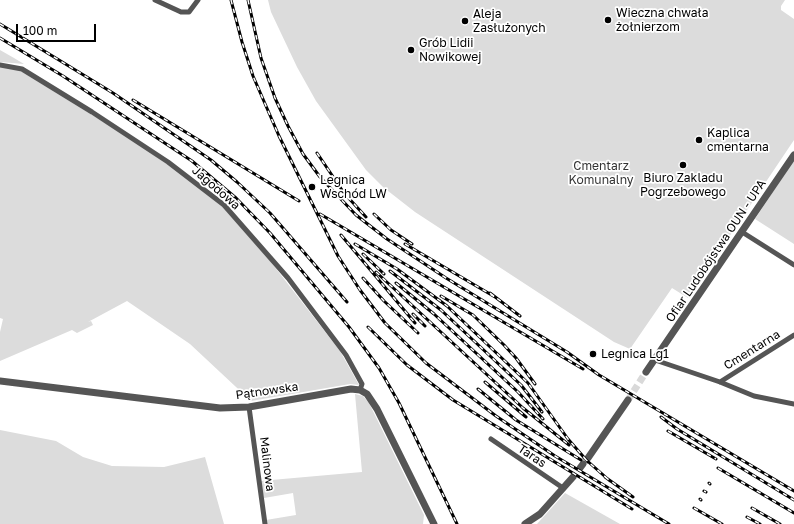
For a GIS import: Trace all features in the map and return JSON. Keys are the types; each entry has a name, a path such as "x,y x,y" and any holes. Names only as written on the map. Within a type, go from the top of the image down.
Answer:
{"street":[{"path":"155,0 181,12 189,12 198,0"},
{"name":"Jagodowa","path":"0,65 22,69 92,112 168,162 224,205 288,278 346,355 362,384 360,390"},
{"name":"Ofiar Ludobójstwa OUN - UPA","path":"655,360 794,155"},
{"path":"742,232 794,265"},
{"name":"Cmentarna","path":"720,382 794,335"},
{"path":"646,372 655,360 720,382 754,396 794,404"},
{"name":"Pątnowska","path":"0,381 208,407 249,407 351,389 360,390"},
{"path":"360,390 368,394 377,408 434,524"},
{"path":"588,458 628,400"},
{"name":"Malinowa","path":"249,407 265,524"},
{"name":"Taras","path":"491,440 563,488"},
{"path":"525,524 540,514 573,477"}],"green space":[{"name":"Cmentarz Komunalny","path":"268,0 785,0 781,6 781,10 794,19 794,140 688,298 672,288 630,349 614,342 415,212 383,187 366,170 316,101 297,67 271,12"},
{"path":"0,50 14,58 24,64 0,62"},
{"path":"0,67 19,70 123,134 179,172 222,206 267,257 340,351 359,385 350,384 251,401 190,344 127,301 88,322 91,321 93,325 77,333 72,330 0,361 0,332 3,319 0,318"},
{"path":"794,160 794,244 755,219"},
{"path":"355,394 363,396 369,403 424,515 423,524 267,524 266,520 296,515 293,493 264,498 260,481 362,472"},
{"path":"0,430 56,441 83,457 112,466 164,467 205,457 224,524 0,524"},
{"path":"565,493 620,524 537,524"}],"tunnel":[{"path":"628,400 646,372"}],"railway":[{"path":"231,0 253,76 279,136 338,256 360,290 385,323 426,363 496,416 555,456 669,524"},
{"path":"248,0 261,58 275,98 288,126 303,154 320,177 356,215 387,239 446,278 567,352 599,375 794,491"},
{"path":"0,24 113,93 211,160 270,213 347,302"},
{"path":"0,38 63,76 192,161 236,198 270,233 349,327 379,368 399,403 457,524"},
{"path":"133,100 299,201"},
{"path":"317,153 344,193 366,217"},
{"path":"320,214 583,369"},
{"path":"374,214 391,230 412,244"},
{"path":"341,235 415,323"},
{"path":"355,244 397,269 447,306 528,383 568,439 588,462"},
{"path":"405,244 495,297"},
{"path":"363,254 384,274"},
{"path":"390,271 441,310 521,385 542,412"},
{"path":"376,272 523,408 569,445"},
{"path":"363,278 384,301 418,333"},
{"path":"396,283 434,314 518,392 543,419"},
{"path":"490,293 520,316"},
{"path":"441,296 473,315 516,358 535,384"},
{"path":"413,314 425,326"},
{"path":"368,327 407,365 453,400 632,509"},
{"path":"485,382 526,417"},
{"path":"478,389 516,420 581,460"},
{"path":"661,417 677,429 794,500"},
{"path":"668,431 716,459"},
{"path":"584,458 610,481"},
{"path":"718,468 794,513"},
{"path":"605,477 633,497"},
{"path":"694,508 722,524"},
{"path":"752,508 780,524"},
{"path":"747,517 760,524"}],"place":[{"name":"Wieczna chwała żołnierzom","path":"608,20"},
{"name":"Aleja Zasłużonych","path":"465,21"},
{"name":"Grób Lidii Nowikowej","path":"411,50"},
{"name":"Kaplica cmentarna","path":"699,140"},
{"name":"Biuro Zakladu Pogrzebowego","path":"683,165"},
{"name":"Legnica Wschód LW","path":"312,187"},
{"name":"Legnica Lg1","path":"593,354"}]}
